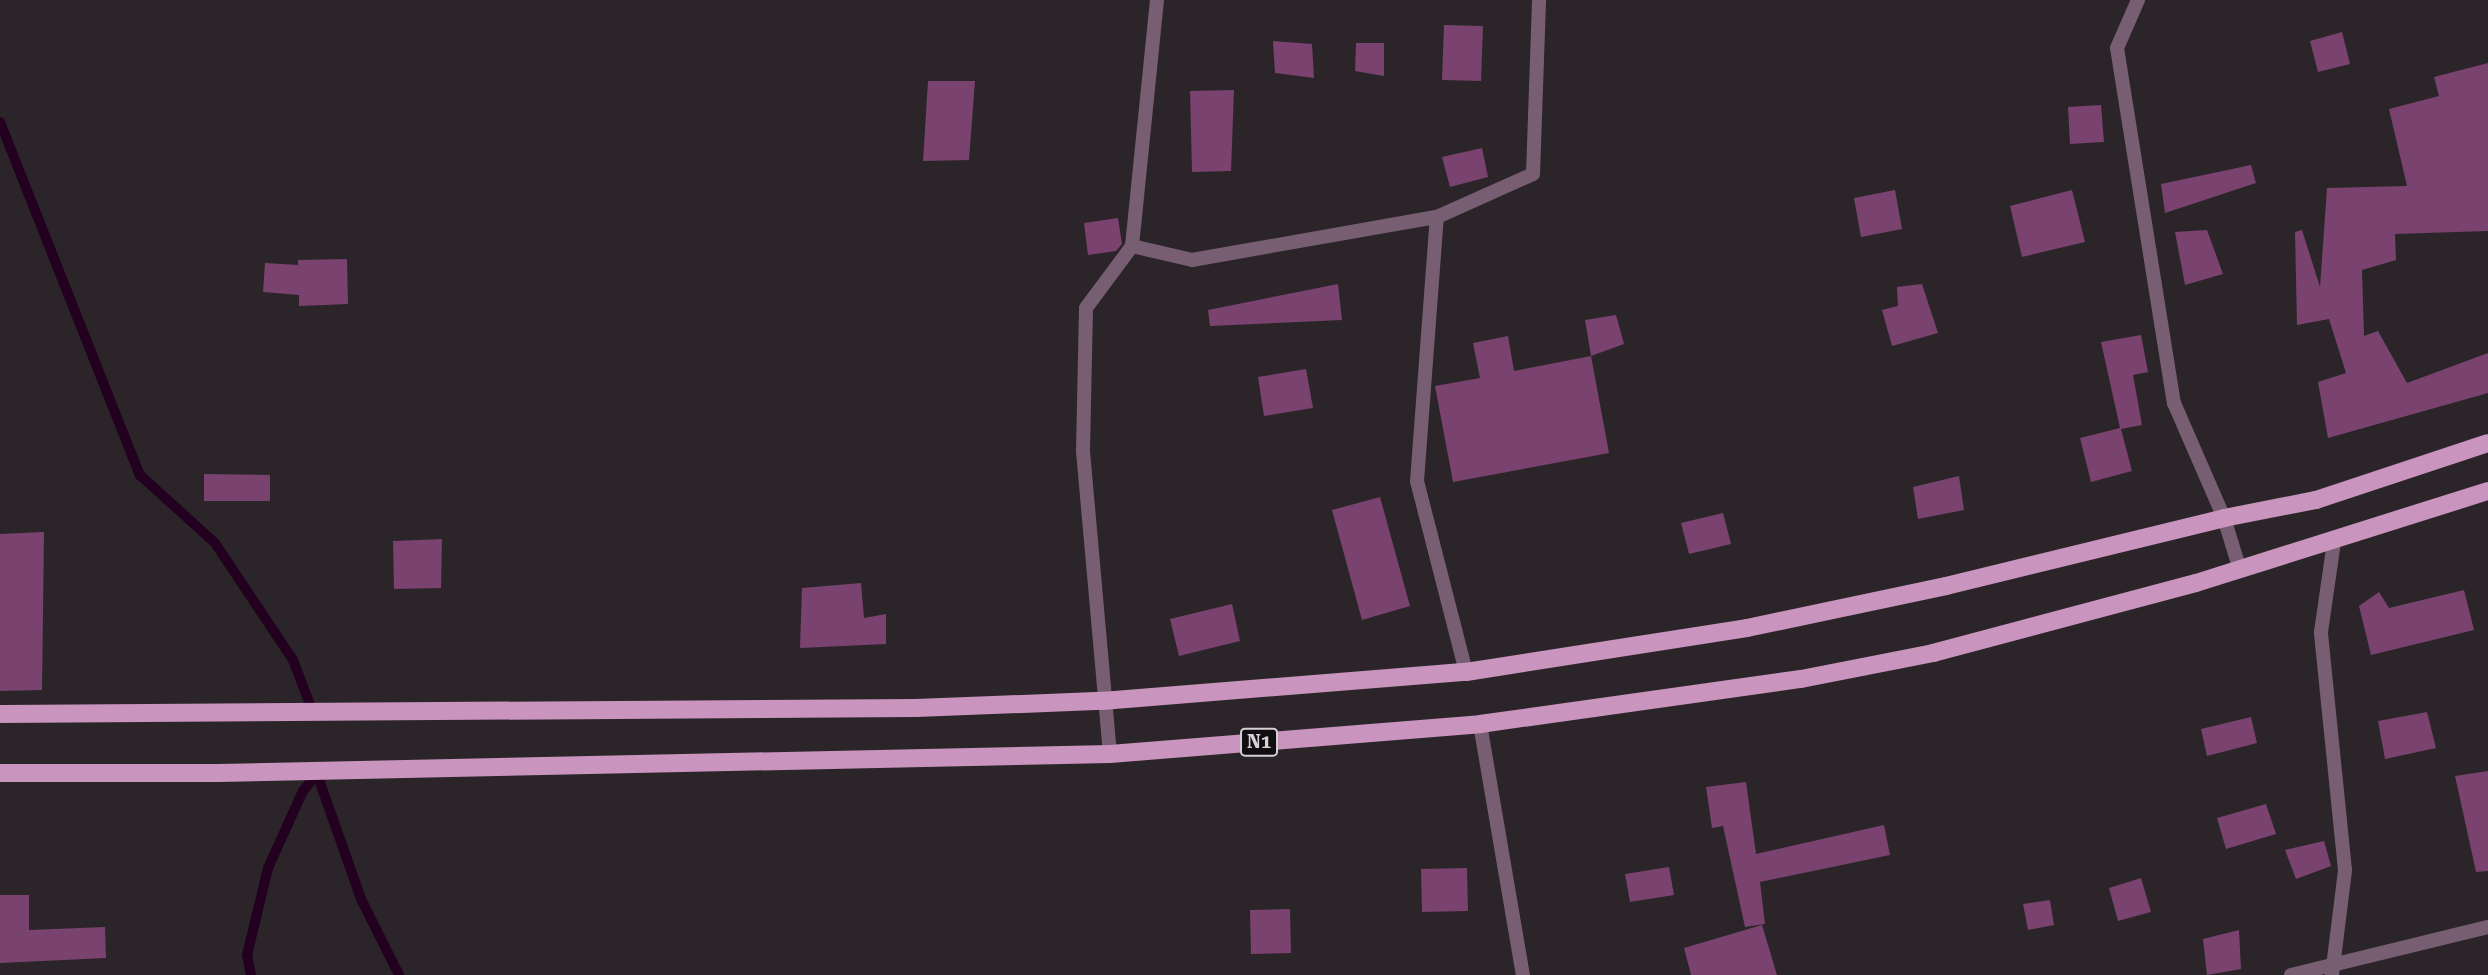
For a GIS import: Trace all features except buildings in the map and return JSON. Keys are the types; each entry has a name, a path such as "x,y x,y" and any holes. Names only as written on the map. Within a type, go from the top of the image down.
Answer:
{"main road":[{"path":"0,714 916,708 1102,701 1466,672 1747,628 1946,586 2224,517 2316,500 2488,443"},
{"name":"N1","path":"0,773 218,773 1110,754 1480,724 1801,679 1933,653 2240,570 2488,491"}],"street":[{"path":"1110,754 1102,701 1083,451 1086,308 1132,246 1157,0"},
{"path":"1132,246 1192,260 1437,217 1533,174 1539,0"},
{"path":"2138,0 2117,48 2174,403 2224,517 2240,570"},
{"path":"1437,217 1417,481 1466,672"},
{"path":"2332,970 2345,870 2321,632 2334,542"},
{"path":"1480,724 1523,975"},
{"path":"2291,975 2332,970 2488,927"}],"waterway":[{"path":"0,122 140,475 215,543 293,660 309,702"},
{"path":"316,771 361,899 399,975"},
{"path":"251,975 247,955 268,868 303,791 316,775"}]}
